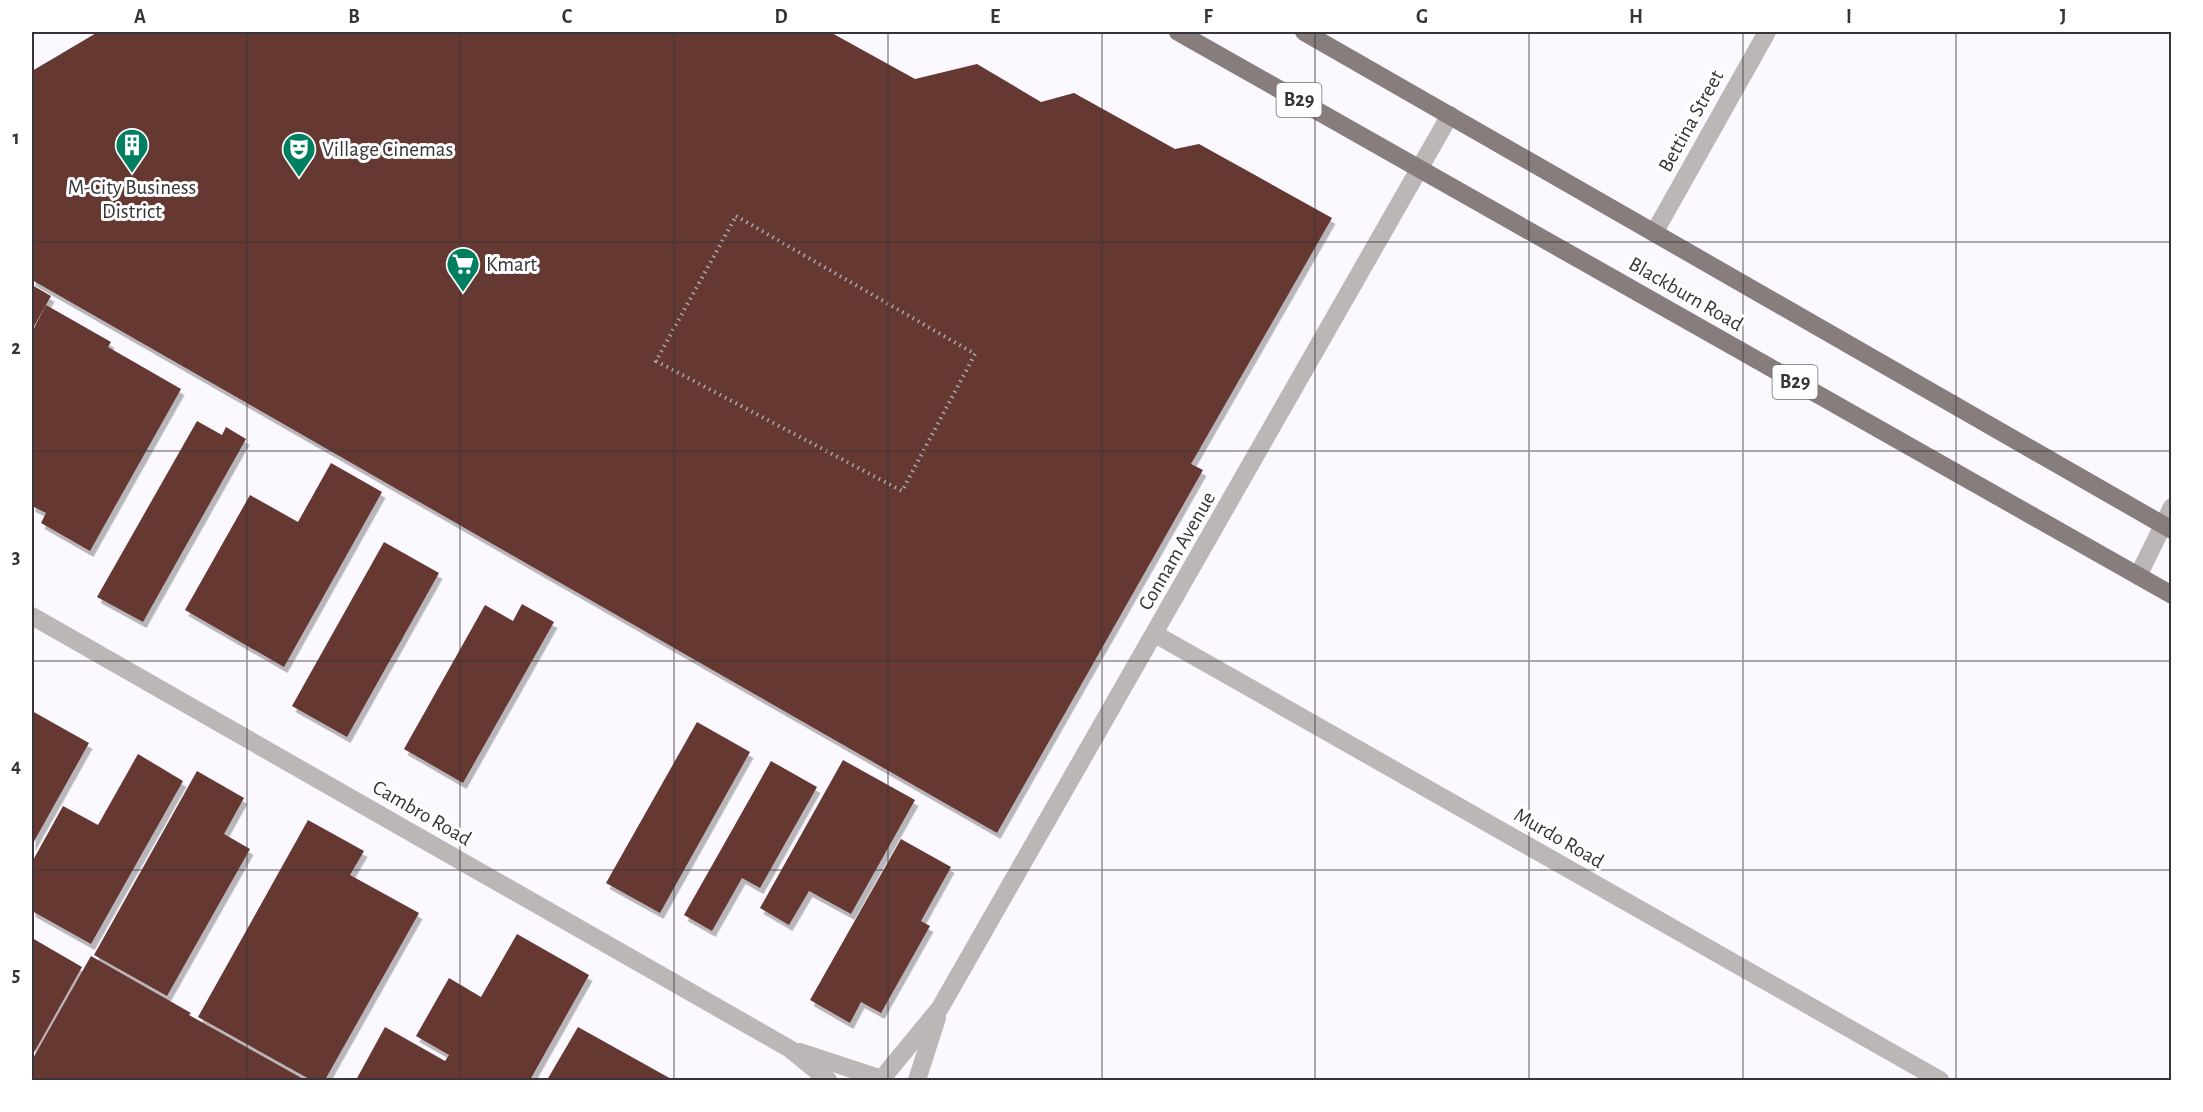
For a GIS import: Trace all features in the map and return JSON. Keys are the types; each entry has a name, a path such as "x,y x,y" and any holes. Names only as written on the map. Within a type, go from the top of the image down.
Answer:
{"main road":[{"name":"Blackburn Road","path":"1178,32 2172,595"},
{"name":"Blackburn Road","path":"1304,32 2167,527"}],"street":[{"name":"Bettina Street","path":"1654,233 1767,32"},
{"name":"Connam Avenue","path":"883,1078 940,1008 1450,115"},
{"path":"2138,576 2167,527 2172,507"},
{"name":"Cambro Road","path":"32,616 790,1049 828,1080"},
{"name":"Murdo Road","path":"1155,634 1940,1080"},
{"name":"Connam Avenue","path":"917,1080 940,1008"},
{"name":"Cambro Road","path":"790,1049 883,1078"}],"path":[{"path":"736,216 975,354 902,491 656,361 736,216"}],"building":[{"path":"98,32 830,32 915,79 977,64 1041,102 1074,93 1175,149 1199,144 1332,218 1191,464 1203,470 997,833 32,280 32,71"},
{"path":"32,285 51,296 32,330"},
{"path":"46,305 111,342 108,347 181,389 90,551 41,523 46,513 32,506 32,332"},
{"path":"197,421 222,435 226,427 246,439 143,622 97,597"},
{"path":"331,463 382,492 284,667 185,610 250,495 298,522"},
{"path":"384,542 439,573 347,737 292,706"},
{"path":"522,604 554,622 463,783 404,749 485,605 513,621"},
{"path":"32,711 89,743 32,845"},
{"path":"697,722 750,752 660,913 606,883"},
{"path":"138,754 183,781 91,944 32,911 32,862 63,806 98,825"},
{"path":"843,760 915,800 851,914 809,891 789,925 760,908"},
{"path":"771,761 817,787 760,888 742,878 712,931 684,915"},
{"path":"197,771 244,798 224,834 250,849 167,996 94,955"},
{"path":"308,820 364,851 350,875 419,913 325,1080 311,1080 198,1017"},
{"path":"901,839 951,867 921,921 930,926 881,1013 861,1002 850,1023 810,1000"},
{"path":"517,934 589,975 530,1080 356,1080 385,1027 445,1061 449,1055 416,1036 449,978 481,997"},
{"path":"32,938 82,967 32,1056"},
{"path":"91,956 191,1013 189,1015 305,1080 32,1080 32,1060"},
{"path":"578,1027 673,1080 547,1080"}],"place":[{"name":"M-City Business District","path":"132,174"},
{"name":"Village Cinemas","path":"299,178"},
{"name":"Kmart","path":"463,293"}]}
